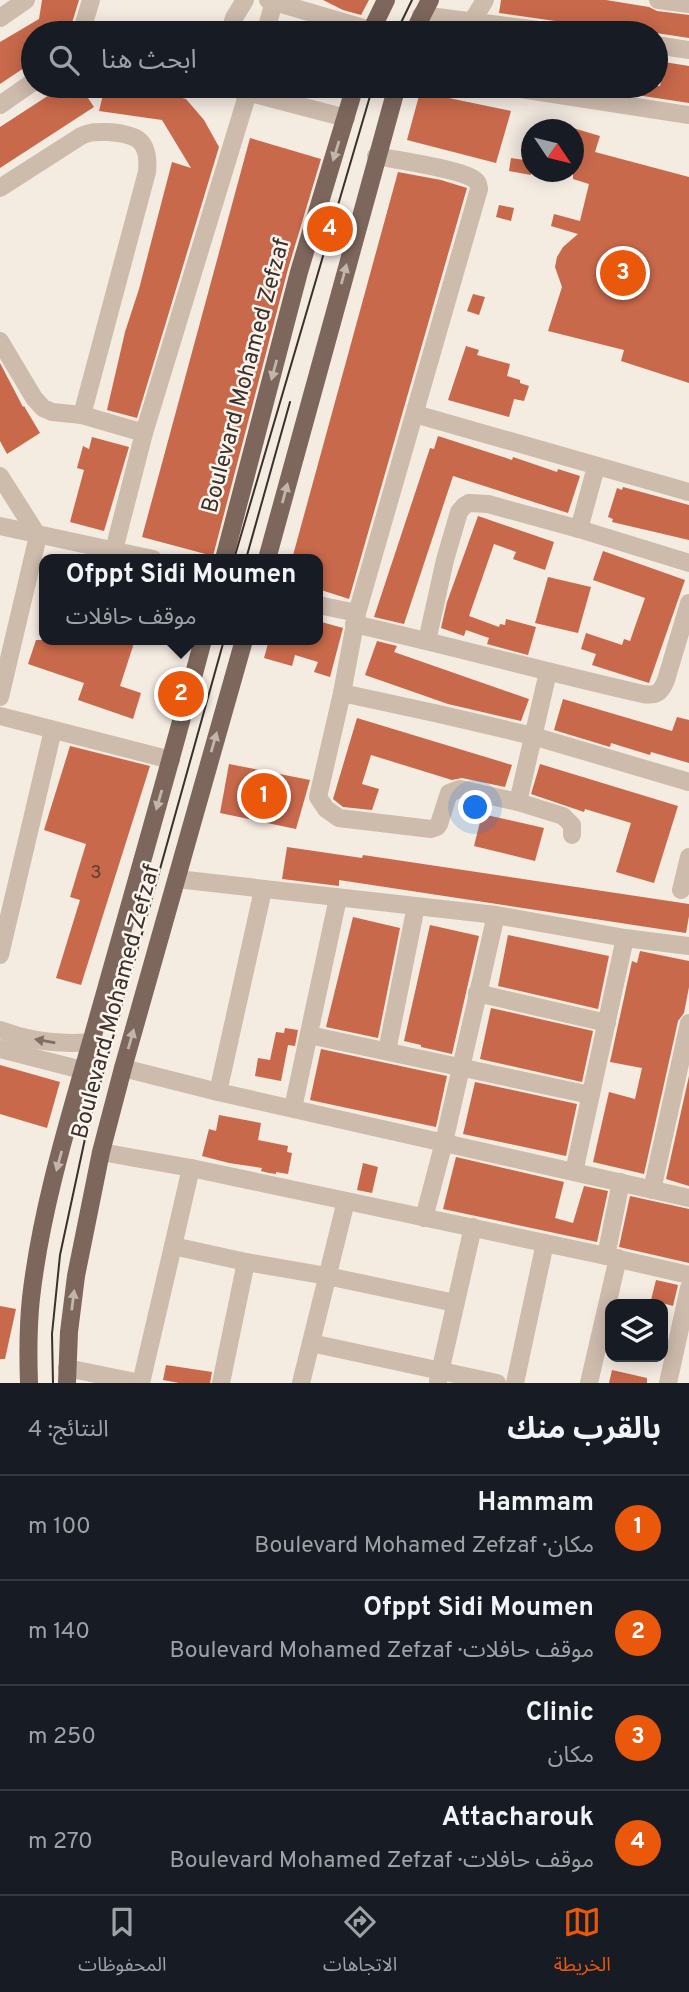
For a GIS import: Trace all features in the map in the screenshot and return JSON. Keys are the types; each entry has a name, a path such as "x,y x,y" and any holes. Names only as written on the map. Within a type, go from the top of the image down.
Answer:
{"main road":[{"path":"376,21 386,0"},
{"name":"Boulevard Mohamed Zefzaf","path":"225,554 299,272 352,98"},
{"path":"268,554 393,98"},
{"name":"Boulevard Mohamed Zefzaf","path":"29,1383 29,1325 42,1231 82,1070 202,645"},
{"name":"Boulevard Mohamed Zefzaf","path":"67,1375 76,1276 101,1152 243,645"}],"street":[{"path":"0,18 26,0"},
{"path":"85,21 91,0"},
{"path":"233,21 245,0"},
{"path":"472,21 485,0"},
{"path":"658,0 689,4"},
{"path":"271,21 281,2 337,21"},
{"path":"426,8 465,21"},
{"path":"668,47 689,50"},
{"path":"0,105 21,90"},
{"path":"114,550 144,433 246,98"},
{"path":"279,98 346,118"},
{"path":"579,98 689,115"},
{"path":"0,188 88,133 127,133 138,138 145,147 147,172 82,415"},
{"path":"376,156 458,172 472,177 478,183 479,189 356,619 318,797 321,804 339,818 431,829 439,824 449,793 460,789 518,802 566,818 572,825 572,835"},
{"path":"0,341 40,406 52,412 82,415 144,433"},
{"path":"415,414 689,492"},
{"path":"579,528 596,467"},
{"path":"0,476 38,536 0,697"},
{"path":"427,641 459,512 472,503 579,528 689,563"},
{"path":"0,526 131,554"},
{"path":"323,607 427,641 643,694 656,694 663,689 689,603"},
{"path":"518,802 548,672"},
{"path":"342,693 533,736 689,782"},
{"path":"0,716 171,760"},
{"path":"0,955 54,730"},
{"path":"681,890 689,857"},
{"path":"177,879 496,915 625,938 689,946"},
{"path":"218,1091 263,890"},
{"path":"293,1108 338,898"},
{"path":"387,1051 416,906"},
{"path":"424,1218 496,915"},
{"path":"574,1172 625,938"},
{"path":"477,993 607,1023"},
{"path":"652,1190 689,1023"},
{"path":"0,1030 46,1042 91,1042"},
{"path":"309,1035 590,1095"},
{"path":"0,1049 82,1070"},
{"path":"123,1068 689,1198"},
{"path":"101,1152 474,1227 689,1275"},
{"path":"67,1375 141,1383 191,1168"},
{"path":"589,1383 612,1257 621,1182"},
{"path":"301,1383 346,1201"},
{"path":"439,1377 474,1227"},
{"path":"515,1383 545,1243"},
{"path":"173,1246 455,1303"},
{"path":"221,1383 246,1262"},
{"path":"668,1383 689,1288"},
{"path":"311,1343 439,1377 497,1383"}],"building":[{"path":"42,0 79,0 73,21 36,21 39,19"},
{"path":"323,0 369,0 361,15"},
{"path":"501,0 606,0 689,15 689,38 668,35 668,21 555,21 499,13"},
{"path":"21,30 21,70 0,84 0,42"},
{"path":"668,63 689,66 689,103 656,98 668,98"},
{"path":"45,98 88,98 94,107 0,168 0,127"},
{"path":"102,98 186,99 204,120 219,147 137,418 107,410 125,332 172,162 191,168 162,120 99,111"},
{"path":"418,98 449,98 511,111 496,163 407,140"},
{"path":"584,131 600,136 595,152 689,177 689,383 621,361 624,350 548,331 562,287 555,267 557,257 563,247 578,234 551,226 554,214 580,221 589,184 583,182"},
{"path":"250,138 321,159 288,269 214,554 142,537"},
{"path":"511,158 521,160 521,173 509,171"},
{"path":"398,172 467,188 349,599 323,591 323,554 293,554"},
{"path":"499,205 514,208 511,221 496,217"},
{"path":"473,294 485,297 479,315 467,311"},
{"path":"466,346 479,350 477,355 510,364 507,376 529,386 524,401 514,399 509,417 448,400"},
{"path":"0,363 40,433 7,454 0,441"},
{"path":"438,436 512,460 513,457 557,472 558,469 580,476 568,513 453,476 404,624 374,617 430,448 434,449"},
{"path":"92,437 129,447 104,531 70,522 84,470 77,468 83,446 89,449"},
{"path":"623,487 689,505 689,540 612,522 613,519 608,517 617,488 622,490"},
{"path":"478,516 554,542 545,570 513,559 516,552 494,544 469,616 499,627 500,624 505,625 506,619 536,627 528,655 487,644 489,638 466,630 464,636 441,628 447,602"},
{"path":"603,551 685,580 649,683 592,665 596,654 581,649 586,633 622,645 624,639 630,641 645,598 593,580"},
{"path":"548,577 591,587 578,633 535,623"},
{"path":"323,622 343,628 330,677 314,672 318,662 295,655 292,666 264,658 268,645 323,645"},
{"path":"36,640 39,640 39,645 133,645 120,686 141,693 133,719 78,700 84,683 28,664"},
{"path":"377,641 397,646 394,652 529,699 521,721 448,704 365,675"},
{"path":"563,699 672,731 677,717 689,720 689,763 611,743 610,747 554,730"},
{"path":"357,718 512,765 505,787 462,778 452,780 371,755 362,784 379,789 372,810 343,807 333,799"},
{"path":"70,746 150,766 81,985 56,978 80,900 70,897 86,844 44,830"},
{"path":"229,764 310,780 296,829 220,813"},
{"path":"540,764 678,806 654,883 616,872 631,823 585,809 584,812 531,794"},
{"path":"482,814 544,828 535,861 474,846"},
{"path":"287,847 362,858 363,855 689,904 686,933 339,880 339,886 282,879"},
{"path":"353,917 400,928 378,1038 326,1027"},
{"path":"430,925 479,936 452,1054 404,1041"},
{"path":"508,935 609,956 598,1009 498,986"},
{"path":"640,951 689,961 689,987 684,1013 678,1021 644,1174 593,1162 609,1092 635,1099 642,1068 610,1062 632,961 637,963"},
{"path":"491,1008 593,1031 582,1082 480,1059"},
{"path":"285,1028 298,1030 295,1046 288,1045 281,1081 255,1076 258,1058 270,1060 276,1032 284,1033"},
{"path":"321,1049 447,1076 436,1127 310,1100"},
{"path":"0,1065 60,1082 47,1128 0,1114"},
{"path":"689,1076 689,1186 666,1179"},
{"path":"475,1082 577,1104 566,1156 463,1134"},
{"path":"219,1115 261,1123 258,1140 288,1146 287,1152 292,1153 288,1174 269,1173 261,1171 262,1168 202,1156 209,1129 216,1131"},
{"path":"456,1157 564,1182 555,1218 573,1223 584,1186 608,1191 597,1242 443,1209"},
{"path":"363,1163 378,1167 372,1193 357,1190"},
{"path":"630,1196 689,1209 689,1263 619,1247"},
{"path":"656,1280 678,1285 673,1306 668,1305 668,1299 651,1299"},
{"path":"0,1306 16,1309 5,1359 0,1359"},
{"path":"166,1365 212,1372 210,1383 163,1380"},
{"path":"612,1370 647,1378 647,1383 609,1383"}],"tram line":[{"path":"402,21 412,0"},
{"path":"235,554 369,98"},
{"path":"247,554 290,402"},
{"path":"53,1383 52,1334 60,1255 86,1134 223,645"}],"place":[{"name":"Attacharouk","path":"330,229"},
{"name":"Clinic","path":"623,273"},
{"name":"Ofppt Sidi Moumen","path":"181,694"},
{"name":"Hammam","path":"264,796"}]}
